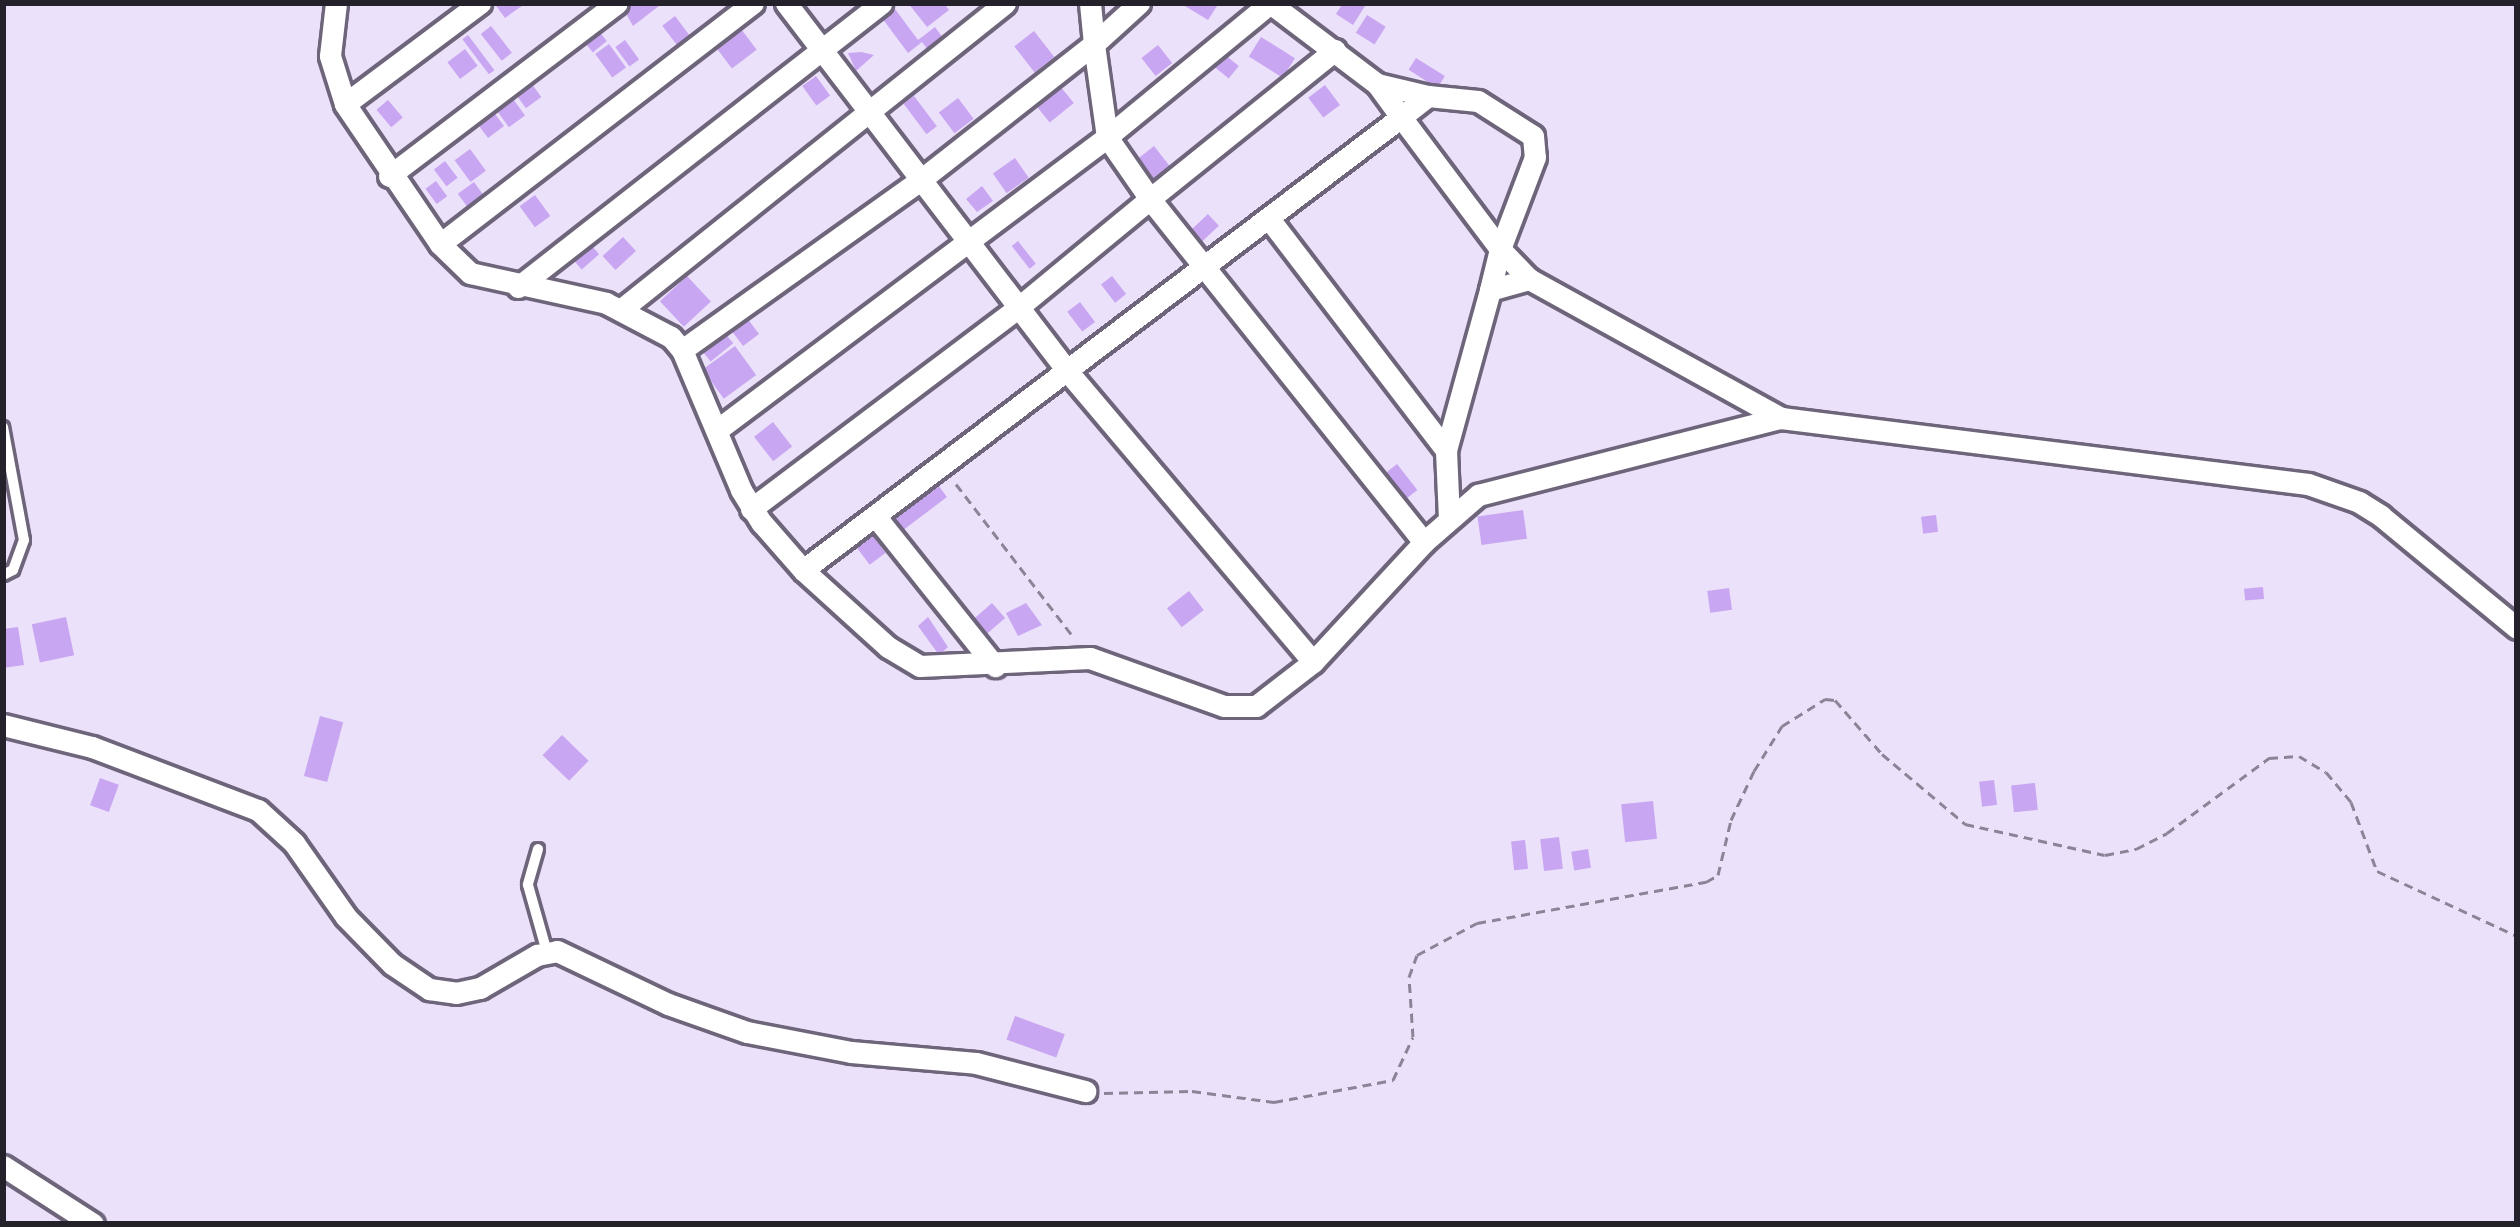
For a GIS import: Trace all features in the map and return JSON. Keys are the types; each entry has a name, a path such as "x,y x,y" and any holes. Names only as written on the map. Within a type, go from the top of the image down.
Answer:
{"street":[{"path":"336,3 330,56 345,104 389,176 440,244 470,273 623,308 656,326 682,350 751,509 803,570 904,659 940,668 1090,658 1240,708 1272,697 1312,662 1448,519 1493,488 1781,418 2321,487 2380,516 2517,628"},
{"path":"345,104 480,3"},
{"path":"389,176 616,3"},
{"path":"440,244 753,3"},
{"path":"786,3 1070,373 1312,662"},
{"path":"518,287 881,3"},
{"path":"623,308 1005,3"},
{"path":"1090,3 1107,137 1204,269 1424,542"},
{"path":"682,350 923,178 1139,3"},
{"path":"717,430 970,243 1270,3 1377,84 1529,280 1781,418"},
{"path":"751,509 1020,306 1335,50"},
{"path":"1377,84 1478,101 1533,136 1535,157 1501,249 1446,450 1448,519"},
{"path":"803,570 1070,373 1428,96"},
{"path":"1270,220 1446,450"},
{"path":"1490,290 1529,280"},
{"path":"876,518 995,666"},
{"path":"3,725 92,747 258,810 294,842 357,928 392,964 429,989 455,993 480,988 547,952 567,952 668,1004 747,1032 850,1052 976,1063 1084,1091"},
{"path":"3,1166 93,1224"}],"lane":[{"path":"3,427 23,540 19,559 3,575"},
{"path":"538,848 528,885 547,952"}],"path":[{"path":"944,468 1090,658"},
{"path":"1084,1091 1192,1091 1274,1102 1393,1080 1413,1037 1409,976 1417,955 1477,923 1706,882 1718,875 1731,820 1754,771 1782,726 1825,699 1835,700 1896,768 1965,824 2105,855 2135,849 2167,833 2269,758 2299,757 2326,772 2350,802 2377,871 2517,936"}],"building":[{"path":"494,3 526,3 505,18"},
{"path":"620,3 656,3 659,6 633,26"},
{"path":"908,3 944,3 949,10 927,27"},
{"path":"1180,3 1219,3 1208,20"},
{"path":"1343,3 1367,3 1353,25 1336,14"},
{"path":"895,9 918,40 935,27 946,42 931,54 922,42 908,53 882,18"},
{"path":"1367,15 1386,27 1375,44 1356,33"},
{"path":"675,16 690,36 677,46 662,26"},
{"path":"593,24 607,41 593,52 579,35"},
{"path":"738,25 757,50 732,68 713,44"},
{"path":"491,26 512,53 502,61 481,34"},
{"path":"1034,31 1054,57 1035,72 1014,46"},
{"path":"468,35 494,70 489,74 462,39"},
{"path":"1261,37 1295,58 1283,78 1249,57"},
{"path":"625,40 639,59 629,66 615,47"},
{"path":"609,44 626,67 612,77 595,54"},
{"path":"1158,45 1172,63 1156,76 1141,58"},
{"path":"465,49 478,66 460,79 447,62"},
{"path":"861,52 874,55 856,71 848,53"},
{"path":"1224,54 1239,66 1229,78 1214,66"},
{"path":"1416,58 1445,76 1437,88 1409,70"},
{"path":"526,76 541,97 526,108 511,87"},
{"path":"816,76 830,95 816,105 802,86"},
{"path":"1325,85 1340,105 1323,118 1308,98"},
{"path":"1060,86 1074,103 1050,123 1036,106"},
{"path":"508,92 525,115 509,127 492,104"},
{"path":"914,96 937,126 926,134 904,104"},
{"path":"958,98 974,119 954,133 939,112"},
{"path":"388,100 403,118 391,127 377,110"},
{"path":"489,106 504,126 488,138 473,118"},
{"path":"1154,146 1171,168 1155,181 1137,159"},
{"path":"470,149 486,171 470,182 455,160"},
{"path":"1015,158 1029,178 1007,193 993,173"},
{"path":"445,161 458,178 446,186 434,169"},
{"path":"436,181 447,196 437,204 425,189"},
{"path":"474,182 487,200 471,212 458,194"},
{"path":"982,186 993,201 977,212 966,199"},
{"path":"535,195 550,216 535,227 520,206"},
{"path":"1208,214 1219,226 1202,241 1191,230"},
{"path":"584,237 599,254 582,269 567,252"},
{"path":"623,237 636,251 615,270 603,256"},
{"path":"1018,241 1036,264 1030,269 1012,246"},
{"path":"687,276 711,302 684,327 660,301"},
{"path":"1112,276 1126,294 1115,303 1101,285"},
{"path":"1080,302 1095,322 1082,332 1067,312"},
{"path":"744,314 759,334 743,346 728,326"},
{"path":"720,327 733,343 711,362 697,345"},
{"path":"735,346 756,375 724,399 703,370"},
{"path":"773,422 792,446 773,461 754,437"},
{"path":"1397,464 1417,490 1402,502 1382,476"},
{"path":"935,481 947,497 902,531 890,515"},
{"path":"1523,510 1527,539 1481,545 1477,516"},
{"path":"1936,515 1938,532 1923,534 1921,517"},
{"path":"867,528 886,553 870,565 851,540"},
{"path":"2263,587 2264,599 2245,601 2244,589"},
{"path":"1729,588 1732,610 1710,613 1707,591"},
{"path":"1189,591 1204,610 1182,627 1167,608"},
{"path":"992,603 1005,618 987,634 974,619"},
{"path":"1026,603 1042,625 1018,636 1006,613"},
{"path":"66,617 74,655 40,662 32,624"},
{"path":"928,617 948,647 939,655 918,626"},
{"path":"18,627 24,665 3,668 3,629"},
{"path":"320,716 343,722 327,782 304,776"},
{"path":"562,735 589,761 569,781 543,755"},
{"path":"100,778 119,785 109,812 90,805"},
{"path":"1994,780 1997,805 1982,807 1979,782"},
{"path":"2035,783 2038,810 2014,812 2011,786"},
{"path":"1653,801 1657,839 1625,842 1621,804"},
{"path":"1559,837 1563,869 1544,871 1540,839"},
{"path":"1525,840 1528,869 1514,870 1511,841"},
{"path":"1588,849 1591,868 1574,870 1571,852"},
{"path":"1015,1016 1065,1034 1056,1058 1006,1039"}]}
